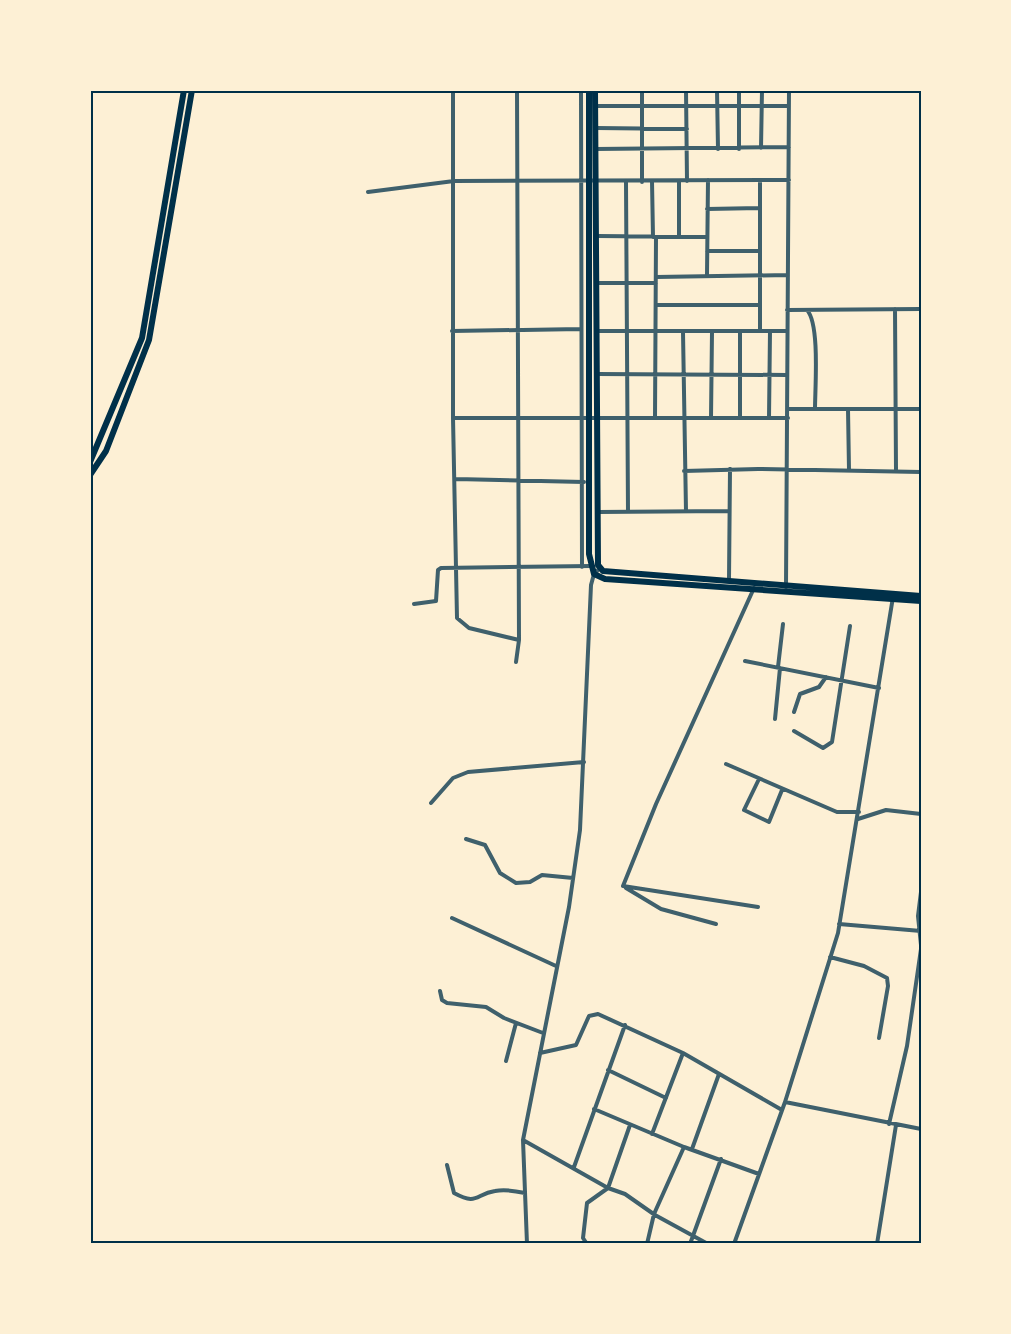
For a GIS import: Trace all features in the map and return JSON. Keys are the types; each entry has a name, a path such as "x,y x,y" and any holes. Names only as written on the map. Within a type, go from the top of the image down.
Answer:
{"main road":[{"path":"90,462 142,338 184,90"},
{"path":"90,475 106,451 149,340 192,90"},
{"path":"589,90 589,418 586,566 594,574 605,579 755,585 893,596 921,596"},
{"path":"595,90 596,149 589,180 597,237 599,566 603,571 729,580 755,585"},
{"path":"893,596 921,601"}],"street":[{"path":"453,90 452,331 457,618 461,623 519,640"},
{"path":"516,662 519,640 517,90"},
{"path":"456,479 586,482 581,418 581,329 589,180 581,90"},
{"path":"642,90 642,182"},
{"path":"686,90 687,181"},
{"path":"717,90 718,149"},
{"path":"739,90 739,148"},
{"path":"761,148 762,90"},
{"path":"786,587 789,90"},
{"path":"595,106 718,108 789,106"},
{"path":"596,128 687,129"},
{"path":"596,149 789,147"},
{"path":"707,275 708,180"},
{"path":"760,180 760,331"},
{"path":"368,192 454,181 789,180"},
{"path":"679,181 679,237"},
{"path":"626,182 629,375 628,512"},
{"path":"652,182 657,331 655,418"},
{"path":"707,209 760,208"},
{"path":"597,237 706,237"},
{"path":"706,251 760,251"},
{"path":"656,277 788,276"},
{"path":"597,283 656,283"},
{"path":"656,305 760,305"},
{"path":"895,309 896,471"},
{"path":"787,310 921,309"},
{"path":"807,310 813,316 816,333 815,409"},
{"path":"452,331 517,332 581,329"},
{"path":"597,331 787,331"},
{"path":"740,331 740,418"},
{"path":"769,418 770,331"},
{"path":"683,332 686,511"},
{"path":"711,418 712,332"},
{"path":"597,374 787,375"},
{"path":"788,409 921,409"},
{"path":"848,409 849,470"},
{"path":"453,418 788,418"},
{"path":"684,471 730,469 921,472"},
{"path":"729,580 730,469"},
{"path":"598,512 729,511"},
{"path":"414,604 436,601 438,570 456,567 599,566"},
{"path":"527,1244 523,1140 580,830 591,585 599,566"},
{"path":"623,886 656,804 755,585"},
{"path":"734,1244 785,1102 839,924 860,812 893,596"},
{"path":"775,719 783,624"},
{"path":"794,731 823,748 832,742 850,626"},
{"path":"745,661 879,688"},
{"path":"794,712 800,694 819,687 826,677"},
{"path":"431,804 453,778 468,772 584,762"},
{"path":"726,764 837,812 860,812"},
{"path":"759,779 744,810 769,822 782,790"},
{"path":"858,819 886,810 921,814"},
{"path":"466,839 485,845 500,873 516,882 530,882 542,875 573,878"},
{"path":"623,886 758,907"},
{"path":"623,886 661,909 716,924"},
{"path":"889,1124 907,1046 921,947 921,892"},
{"path":"452,918 556,966"},
{"path":"839,924 920,931"},
{"path":"830,957 864,966 887,978 888,986 879,1038"},
{"path":"440,991 442,1000 447,1003 486,1007 516,1023 543,1033"},
{"path":"540,1053 576,1045 589,1016 593,1014 625,1024 683,1053 782,1110"},
{"path":"506,1061 516,1023"},
{"path":"574,1167 625,1024"},
{"path":"652,1134 683,1053"},
{"path":"608,1070 666,1098"},
{"path":"692,1149 719,1074"},
{"path":"785,1102 921,1129"},
{"path":"594,1109 684,1148 759,1174"},
{"path":"587,1244 583,1238 587,1203 608,1188 630,1125"},
{"path":"877,1244 897,1125"},
{"path":"523,1140 608,1188 625,1194 654,1214 708,1244"},
{"path":"647,1244 654,1214 684,1148"},
{"path":"690,1244 691,1235 721,1159"},
{"path":"447,1165 454,1193 464,1199 473,1201 493,1191 525,1193"}]}
